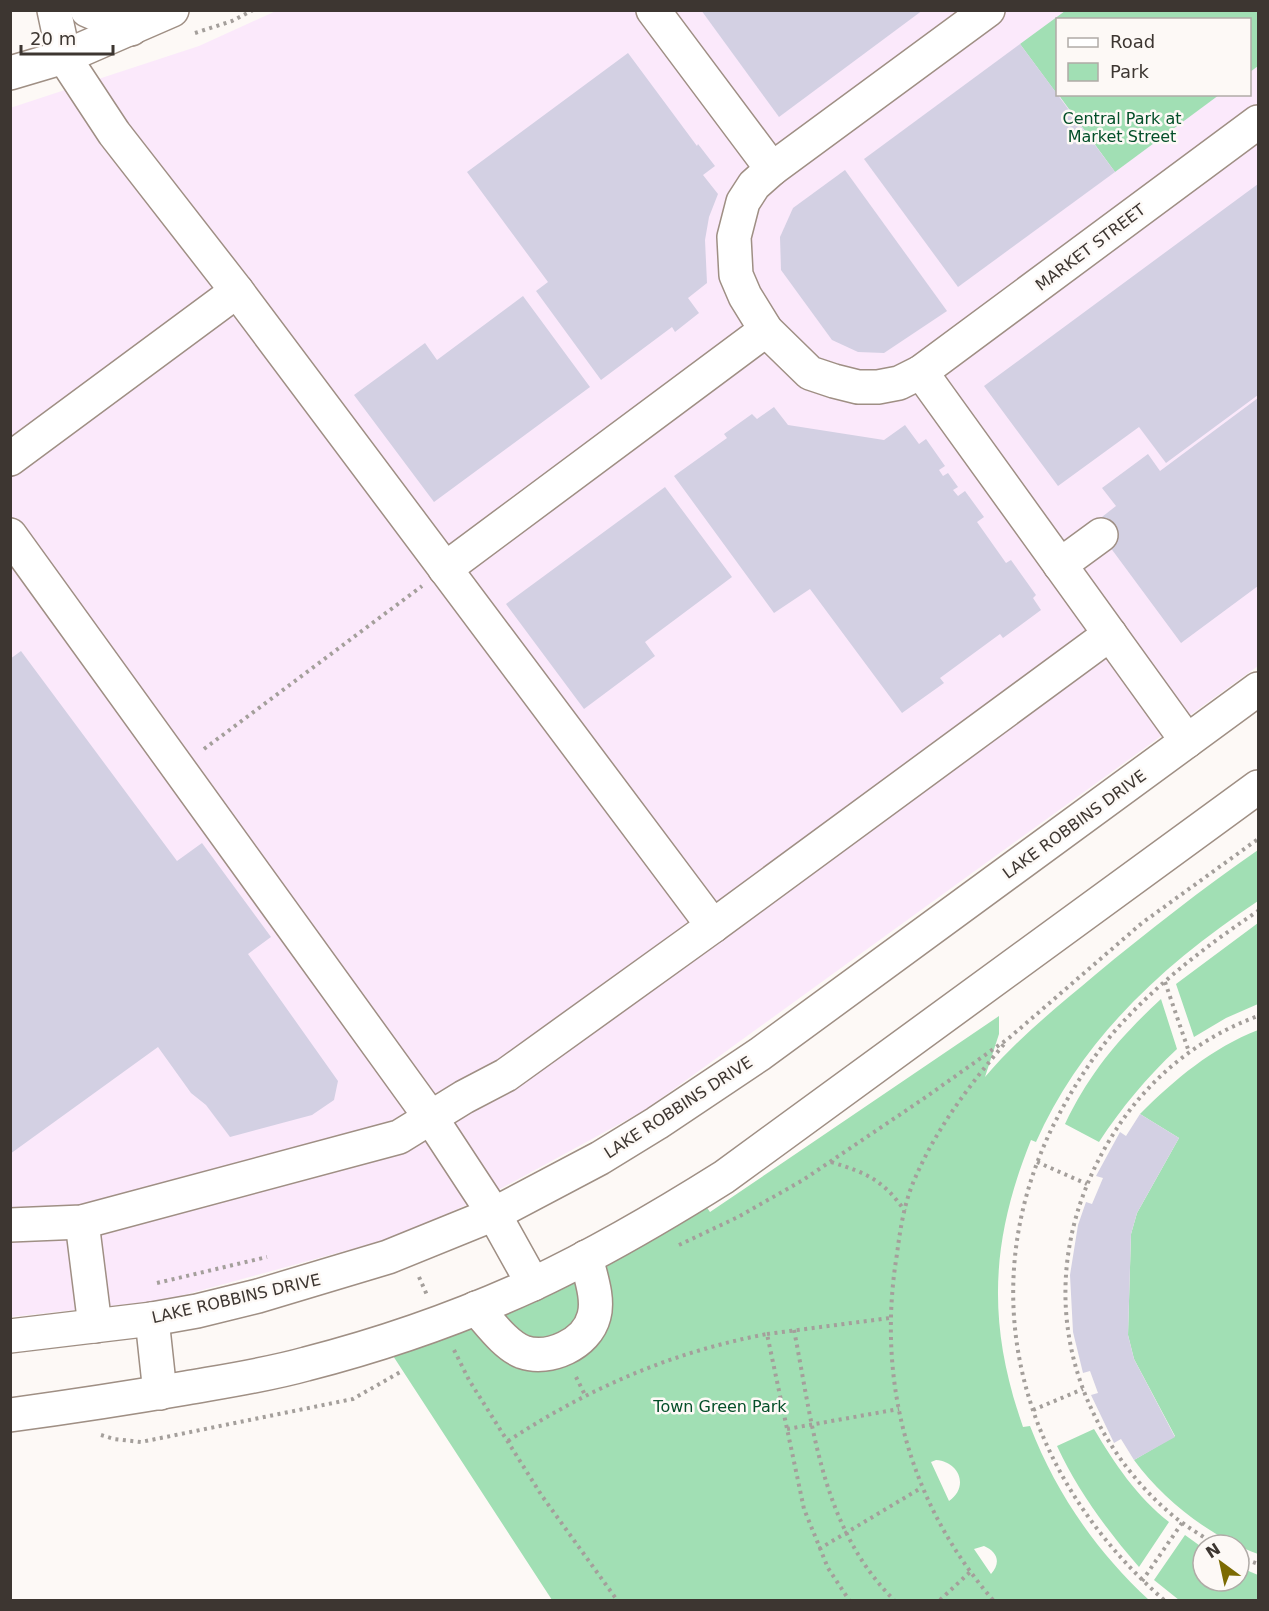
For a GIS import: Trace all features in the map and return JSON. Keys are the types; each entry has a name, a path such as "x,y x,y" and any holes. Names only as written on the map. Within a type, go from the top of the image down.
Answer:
{"street":[{"path":"54,10 64,57 114,133 237,291 713,926"},
{"path":"87,10 131,29"},
{"path":"10,73 64,57 172,10"},
{"path":"653,10 772,169"},
{"name":"MARKET STREET","path":"988,10 772,169 754,185 743,202 734,237 736,275 745,296 766,330 810,374 858,387 878,387 899,383 921,372 1258,122"},
{"path":"10,459 237,291"},
{"path":"445,569 766,330"},
{"path":"921,372 1187,741"},
{"path":"10,535 431,1118 494,1214 533,1284"},
{"path":"1060,565 1101,535"},
{"path":"10,1224 82,1222 399,1137 464,1097 506,1076 1110,634"},
{"name":"LAKE ROBBINS DRIVE","path":"10,1336 152,1319 197,1311 325,1277 407,1250 494,1214 600,1158 760,1054 1258,689"},
{"path":"10,1415 160,1393 304,1365 384,1342 533,1284 646,1225 724,1177 1258,787"},
{"path":"82,1222 95,1326"},
{"path":"476,1308 512,1345 522,1351 531,1354 552,1353 573,1343 590,1325 595,1308 586,1257"},
{"path":"152,1319 160,1393"}],"path":[{"path":"179,767 445,569"},
{"path":"676,1246 738,1217 803,1180 927,1097 1009,1038 1142,923 1258,839"},
{"path":"1164,1600 1142,1581 1112,1548 1086,1514 1059,1469 1033,1410 1023,1379 1015,1336 1012,1300 1019,1222 1037,1162 1072,1091 1113,1033 1165,982 1215,941 1258,911"},
{"path":"1165,982 1188,1052"},
{"path":"1197,1533 1182,1523 1147,1490 1128,1468 1100,1426 1083,1389 1070,1346 1064,1303 1064,1283 1070,1238 1087,1184 1102,1153 1125,1116 1156,1079 1188,1052 1236,1025 1258,1016"},
{"path":"993,1600 946,1535 921,1488 905,1440 899,1409 890,1318 893,1277 912,1186 937,1133 972,1083 1009,1038"},
{"path":"831,1161 857,1170 879,1182 887,1188 905,1211"},
{"path":"1037,1162 1087,1184"},
{"path":"148,1285 272,1256"},
{"path":"508,1441 585,1395 650,1366 687,1353 728,1341 767,1334 890,1318"},
{"path":"795,1330 824,1479 846,1533 862,1560 894,1600"},
{"path":"455,1352 498,1331"},
{"path":"767,1334 804,1509 828,1568 849,1600"},
{"path":"1033,1410 1083,1389"},
{"path":"787,1429 899,1409"},
{"path":"819,1549 921,1488"},
{"path":"1142,1581 1182,1523"},
{"path":"940,1600 970,1571"}],"shaded area":[{"path":"276,11 1258,11 1258,666 645,1110 489,1195 392,1238 166,1300 11,1317 10,108 199,46"}],"green space":[{"name":"Central Park at Market Street","path":"1065,11 1258,11 1258,66 1251,71 1251,18 1056,18 1056,93 1020,44"},
{"name":"Central Park at Market Street","path":"1059,96 1218,96 1115,172"},
{"name":"Town Green Park","path":"1258,850 1258,901 1191,950 1129,1006 1077,1069 1055,1104 1036,1142 1031,1140 1007,1213 1001,1248 998,1283 1003,1353 1023,1427 1030,1426 1052,1475 1079,1520 1112,1562 1149,1600 552,1600 384,1342 697,1193 710,1212 999,1016 999,1034 985,1077 1024,1036 1066,999 1155,926","holes":["936,1460 951,1465 959,1476 959,1489 949,1501 931,1462","984,1546 989,1548 996,1558 996,1566 991,1574 974,1549"]},
{"path":"1258,923 1258,1004 1226,1018 1194,1037 1176,984"},
{"path":"1161,999 1177,1049 1135,1093 1099,1142 1065,1124 1095,1072 1119,1042"},
{"path":"1258,1030 1258,1554 1251,1551 1251,1533 1214,1533 1206,1528 1159,1490 1134,1460 1175,1436 1134,1359 1128,1335 1131,1234 1137,1213 1179,1138 1140,1114 1195,1066 1241,1037"},
{"path":"1094,1429 1127,1479 1169,1522 1139,1567 1094,1509 1074,1479 1057,1446"},
{"path":"1185,1535 1191,1539 1191,1593 1251,1593 1251,1572 1258,1575 1258,1600 1179,1600 1154,1580"}],"building":[{"path":"701,10 923,10 779,117"},
{"path":"1020,44 1056,93 1056,96 1059,96 1115,172 958,287 864,159"},
{"path":"628,53 697,146 698,144 715,166 703,175 718,194 709,217 705,240 707,283 688,298 699,313 675,332 672,327 601,380 536,291 548,282 467,172"},
{"path":"845,170 947,311 884,353 858,352 832,340 781,270 780,237 793,208"},
{"path":"1258,184 1258,395 1166,463 1139,427 1058,486 984,386"},
{"path":"523,296 590,387 434,502 354,395 425,343 437,360"},
{"path":"1258,398 1258,586 1181,643 1093,524 1116,506 1102,488 1148,454 1160,471"},
{"path":"774,407 788,425 884,440 905,425 919,444 926,439 945,466 939,470 943,476 948,473 958,487 953,490 958,496 965,491 984,517 977,522 1006,563 1011,560 1036,595 1033,598 1041,610 1003,638 1000,634 940,678 944,683 902,713 810,589 774,613 674,476 727,438 724,434 752,414 757,419"},
{"path":"665,487 732,577 645,642 655,656 584,709 506,604"},
{"path":"21,651 177,861 202,843 271,937 248,954 338,1081 334,1100 312,1115 230,1137 206,1105 191,1093 158,1047 10,1154 10,659"},
{"path":"1140,1114 1179,1138 1137,1213 1131,1234 1128,1335 1134,1359 1175,1437 1134,1460 1121,1439 1114,1443 1091,1395 1098,1393 1090,1371 1083,1373 1073,1332 1070,1275 1078,1225 1086,1202 1092,1204 1103,1178 1096,1176 1120,1132 1126,1136"}]}
